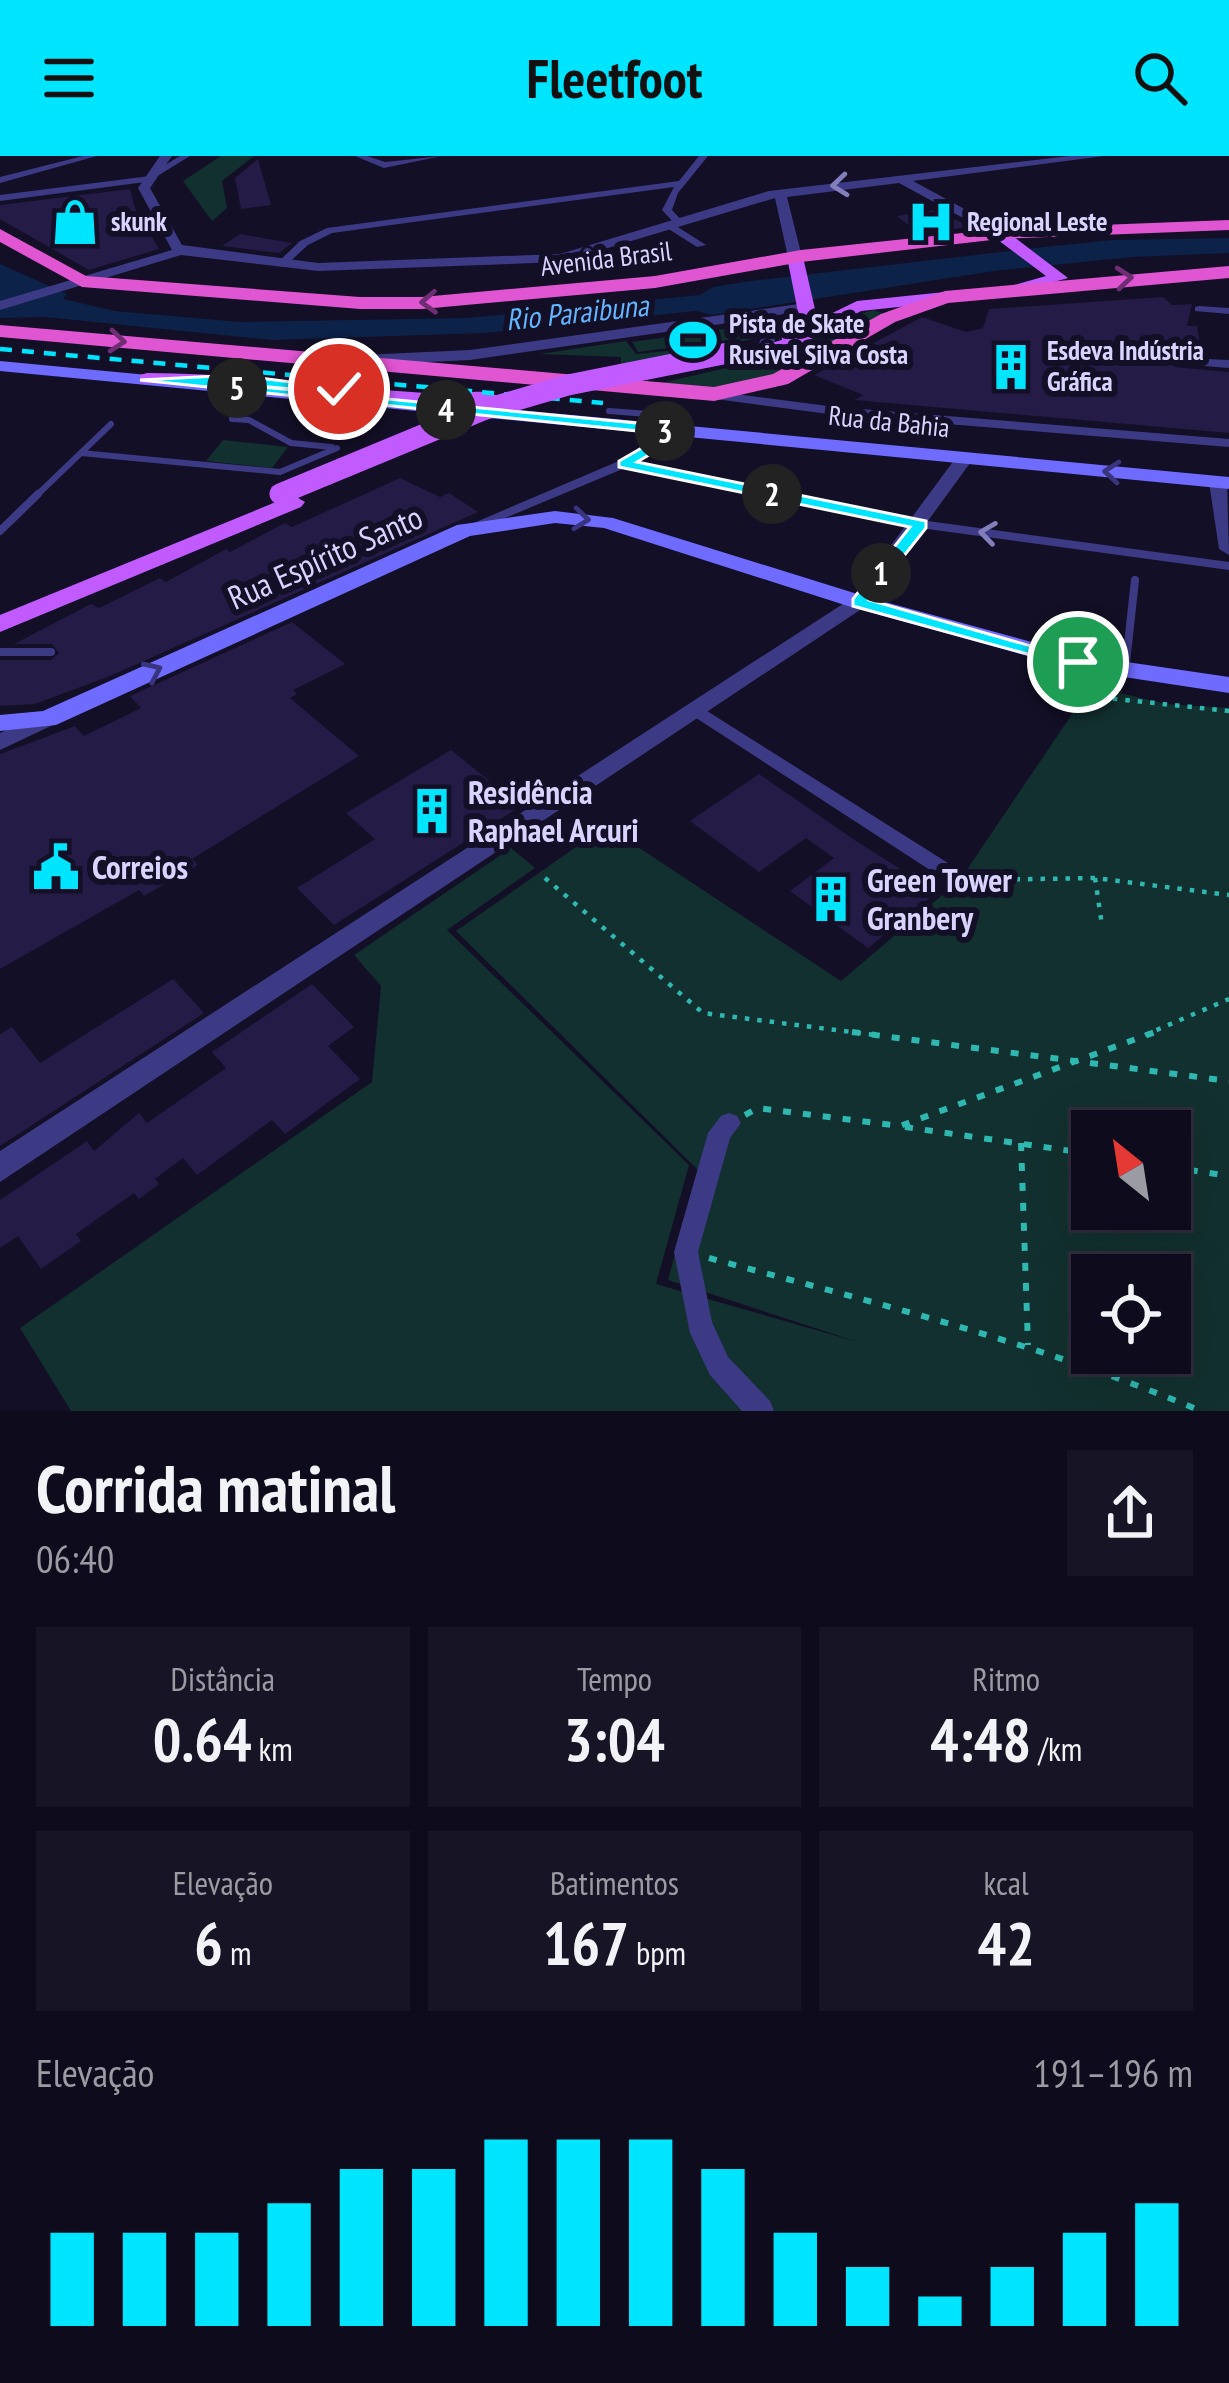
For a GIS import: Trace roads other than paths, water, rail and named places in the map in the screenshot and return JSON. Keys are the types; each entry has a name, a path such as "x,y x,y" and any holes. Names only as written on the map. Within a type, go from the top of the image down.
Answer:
{"highway":[{"name":"Avenida Brasil","path":"0,235 82,281 326,301 422,303 655,282 1005,238 1229,225"},
{"path":"0,331 700,394 775,393 898,313 945,297 1229,272"}],"main road":[{"path":"1005,238 1059,278 1020,289"},
{"path":"0,612 514,410 767,343 802,326 808,318 795,263"},
{"path":"0,624 483,410 534,394 795,342 830,318 862,304 945,297"},
{"name":"Rua da Bahia","path":"0,366 1224,482"},
{"path":"147,380 237,379 448,400 534,394"},
{"path":"465,530 555,517 605,522 859,602 1125,672 1229,685"},
{"name":"Rua Espírito Santo","path":"46,719 465,530"},
{"path":"0,723 46,719"}],"street":[{"path":"0,180 93,156"},
{"path":"166,156 144,188 182,250"},
{"path":"0,198 153,176 185,156"},
{"path":"359,156 378,165 439,156"},
{"path":"383,156 411,163"},
{"path":"700,245 674,225 667,210 681,182 704,156"},
{"path":"0,306 182,250 280,265 390,267 562,259 735,202 1098,156"},
{"path":"908,179 1005,238"},
{"path":"280,265 304,243 330,230 681,182"},
{"path":"780,194 795,263"},
{"path":"330,361 495,352 740,319 805,304"},
{"path":"1198,309 1229,311"},
{"path":"740,319 773,329 767,343"},
{"path":"494,377 483,362 495,352"},
{"path":"1182,362 1229,364"},
{"name":"Rua da Bahia","path":"775,393 1229,443"},
{"name":"Rua Espírito Santo","path":"465,530 624,464 666,439 663,429"},
{"path":"0,1168 859,602 964,459"},
{"path":"624,464 920,524 1229,566"},
{"path":"1224,482 1229,549"},
{"path":"696,710 960,880"},
{"name":"Rua Espírito Santo","path":"0,742 46,719"},
{"path":"729,1123 720,1133 686,1252 699,1324 718,1366 760,1411"}],"lane":[{"path":"609,411 661,416 690,425 693,432"},
{"path":"81,453 280,472 337,448 291,443 249,420 232,418"},
{"path":"1,531 111,424"},
{"path":"1125,672 1135,580"},
{"path":"0,652 51,652"}],"water":[{"name":"Rio Paraibuna","path":"1229,238 1229,253 994,271 713,315 696,311 485,333 271,340 45,317 0,318 0,264 67,294 63,299 115,311 240,322 467,318 700,295 713,287 743,282 1111,240"}],"railway":[{"path":"0,349 603,403"}],"place":[{"name":"skunk","path":"75,222"},
{"name":"Regional Leste","path":"931,222"},
{"name":"Pista de Skate Rusivel Silva Costa","path":"693,340"},
{"name":"Esdeva Indústria Gráfica","path":"1011,367"},
{"name":"Residência Raphael Arcuri","path":"432,811"},
{"name":"Correios","path":"56,867"},
{"name":"Green Tower Granbery","path":"831,899"}]}
